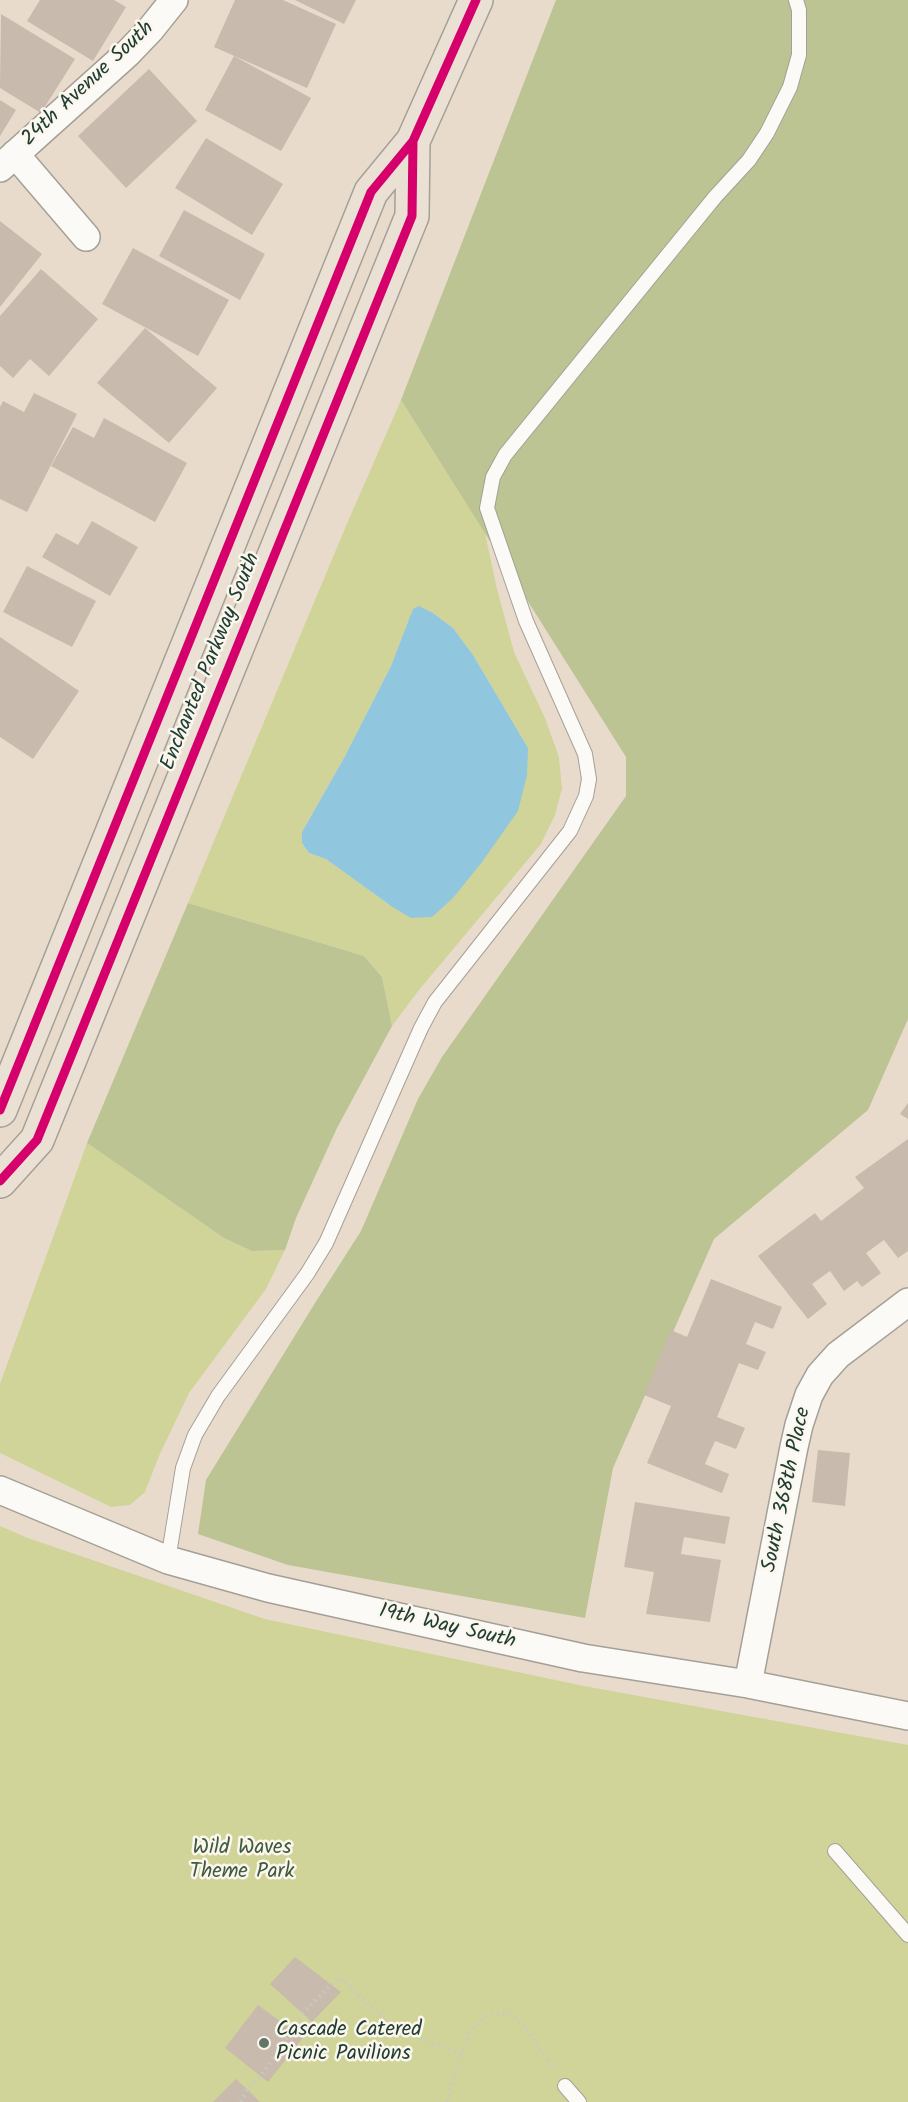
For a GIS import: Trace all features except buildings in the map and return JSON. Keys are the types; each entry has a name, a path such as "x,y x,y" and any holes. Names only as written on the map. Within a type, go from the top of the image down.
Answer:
{"main road":[{"name":"Enchanted Parkway South","path":"0,1110 371,192 413,141 476,0"},
{"name":"Enchanted Parkway South","path":"0,1181 37,1140 412,216 413,141"}],"street":[{"name":"24th Avenue South","path":"7,161 128,53 174,0"},
{"path":"7,161 86,237"},
{"name":"South 368th Place","path":"748,1684 794,1447 807,1401 820,1375 838,1355 908,1302"},
{"name":"19th Way South","path":"0,1491 168,1560 268,1588 583,1658 748,1684 908,1716"}],"lane":[{"path":"168,1560 183,1468 195,1435 218,1396 307,1274 326,1243 421,1028 435,1002 570,831 586,796 589,779 585,754 526,621 487,508 493,477 505,455 715,198 749,160 790,87 799,55 799,10 796,0"},
{"path":"835,1851 908,1935"},
{"path":"565,2086 579,2102"}],"path":[{"path":"241,2102 247,2090 261,2076 303,2013 339,1977 397,2030 461,2054"},
{"path":"447,2102 470,2030 485,2017 501,2013 514,2016 524,2026 565,2086"}],"green space":[{"path":"556,0 908,0 908,1019 868,1110 714,1239 613,1468 585,1618 288,1565 198,1534 206,1480 361,1231 418,1099 442,1057 626,796 626,757 401,400"},
{"path":"401,400 485,533 514,652 545,718 559,757 562,789 555,815 541,844 419,990 392,1026 382,977 364,956 188,903","holes":["413,610 433,613 453,628 473,655 528,748 391,906 326,859 309,853 302,843 302,832 344,758 391,666"]},
{"path":"188,903 364,956 382,977 392,1026 337,1128 296,1218 285,1250 252,1251 224,1238 87,1143"},
{"path":"87,1143 224,1238 252,1251 285,1250 266,1289 189,1393 159,1456 145,1492 130,1505 111,1507 0,1453 0,1384"},
{"name":"Wild Waves Theme Park","path":"0,1526 28,1538 265,1619 584,1686 908,1745 908,2102 0,2102"}],"water":[{"path":"419,606 453,628 473,655 528,748 527,775 518,811 453,898 432,917 411,918 326,859 309,853 302,843 302,832 344,758 391,666 413,609"}],"cycle path":[{"path":"0,1110 371,192 413,141 476,0"},
{"path":"0,1181 37,1140 412,216 413,141"}],"place":[{"name":"Cascade Catered Picnic Pavilions","path":"264,2043"}]}
